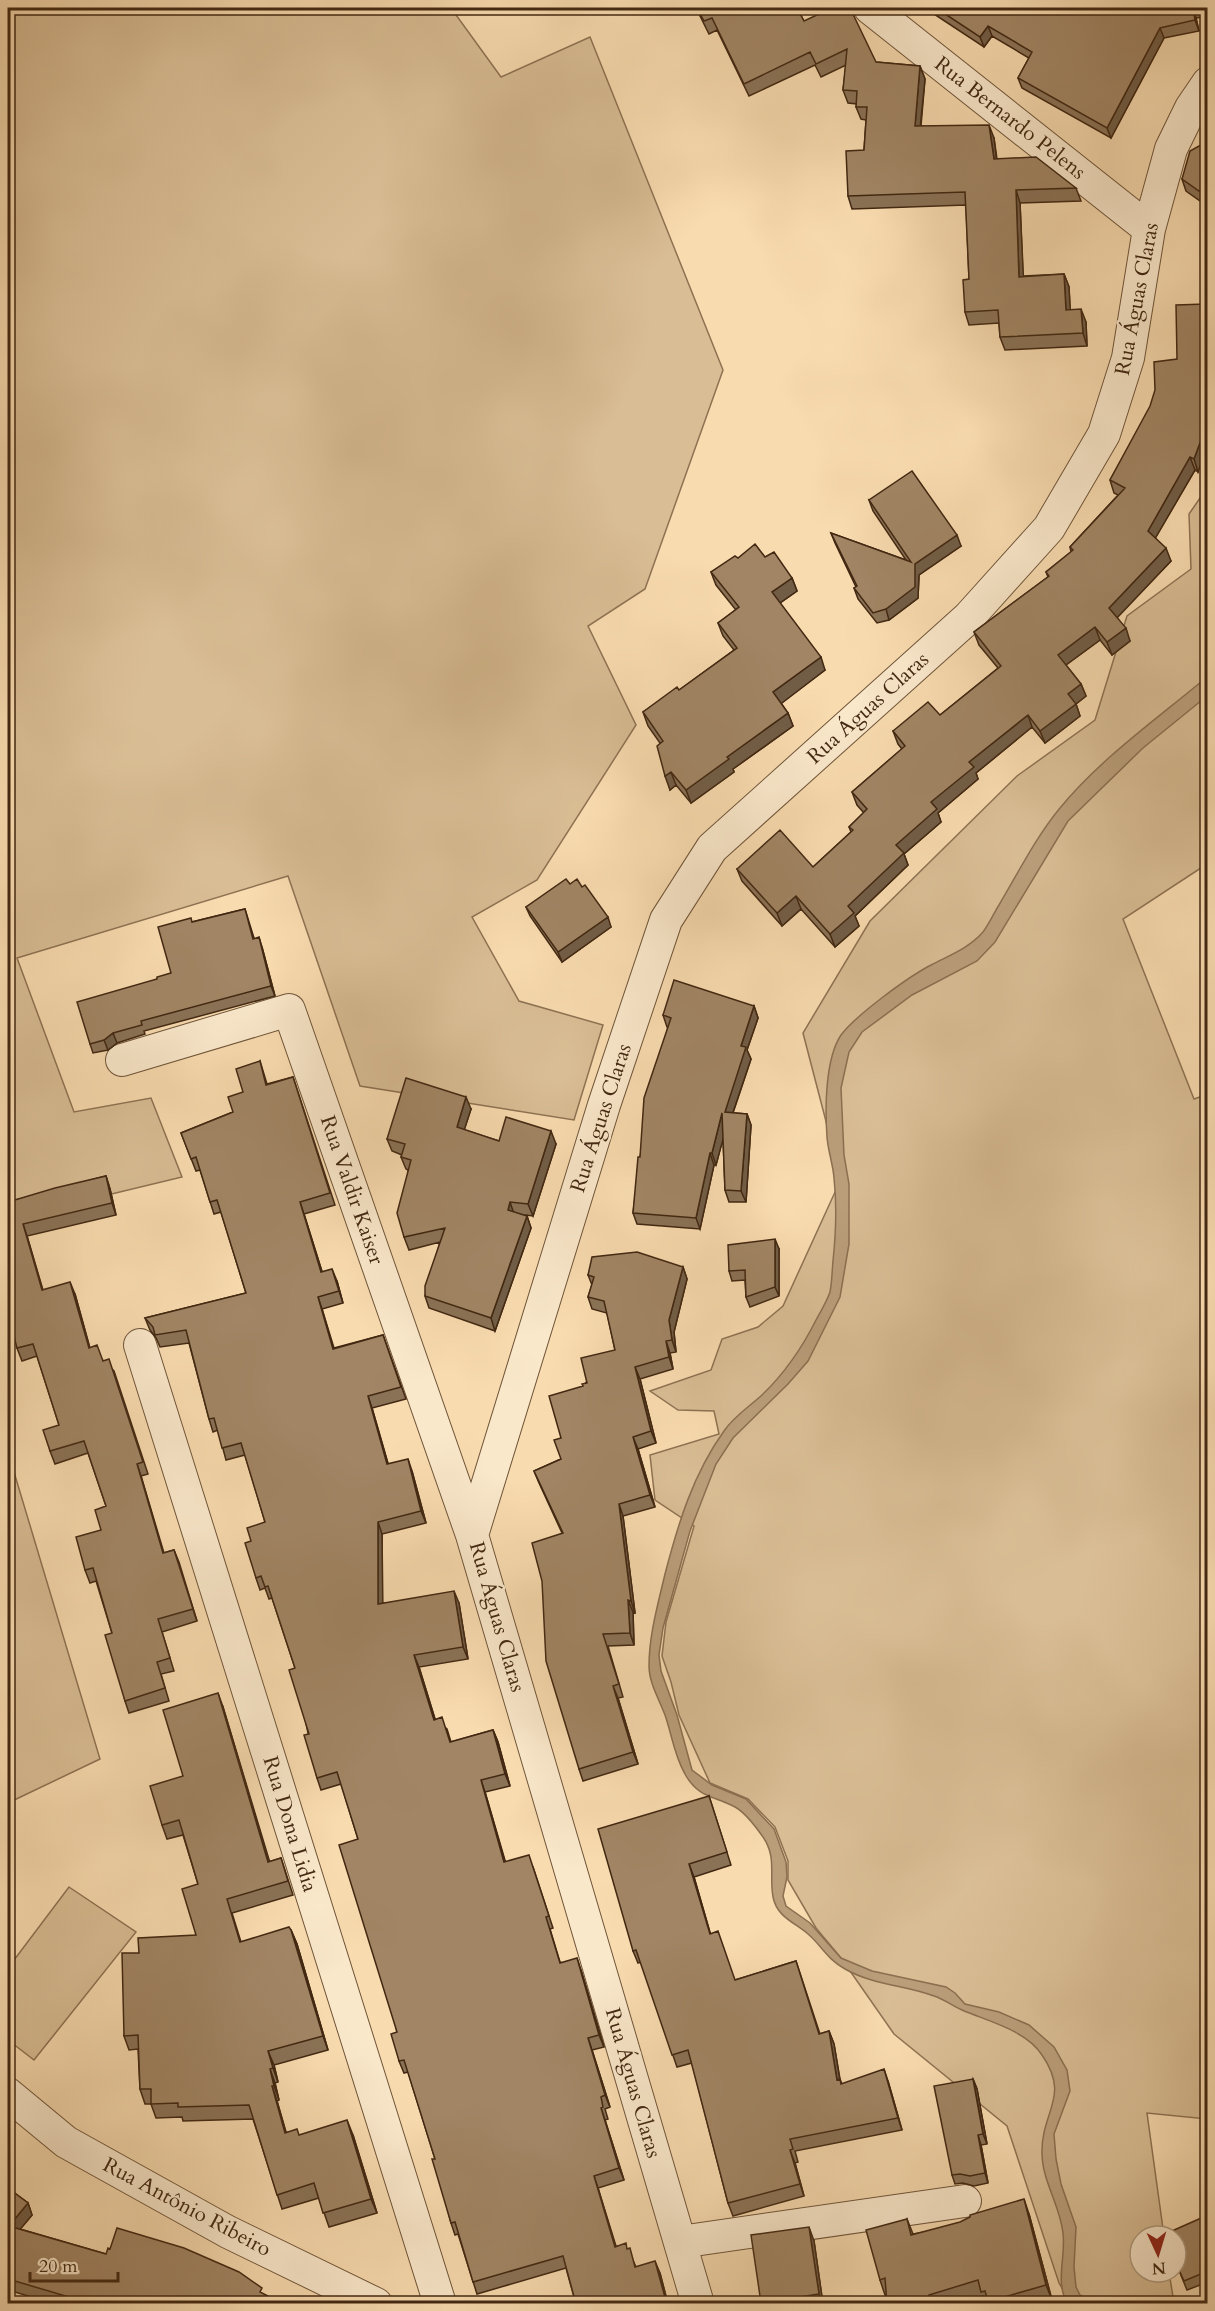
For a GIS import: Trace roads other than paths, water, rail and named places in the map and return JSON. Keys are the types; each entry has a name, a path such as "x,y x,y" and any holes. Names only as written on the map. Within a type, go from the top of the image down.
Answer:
{"street":[{"name":"Rua Bernardo Pelens","path":"870,8 1149,229"},
{"name":"Rua Águas Claras","path":"698,2304 472,1535 604,1105 666,920 712,848 968,618 1049,528 1104,434 1128,358 1149,229 1171,149 1191,108 1208,83"},
{"name":"Rua Valdir Kaiser","path":"122,1060 289,1010 472,1535"},
{"name":"Rua Dona Lidia","path":"140,1346 440,2304"},
{"name":"Rua Antônio Ribeiro","path":"8,2094 66,2142 228,2232 376,2304"},
{"path":"680,2242 965,2201"}]}
